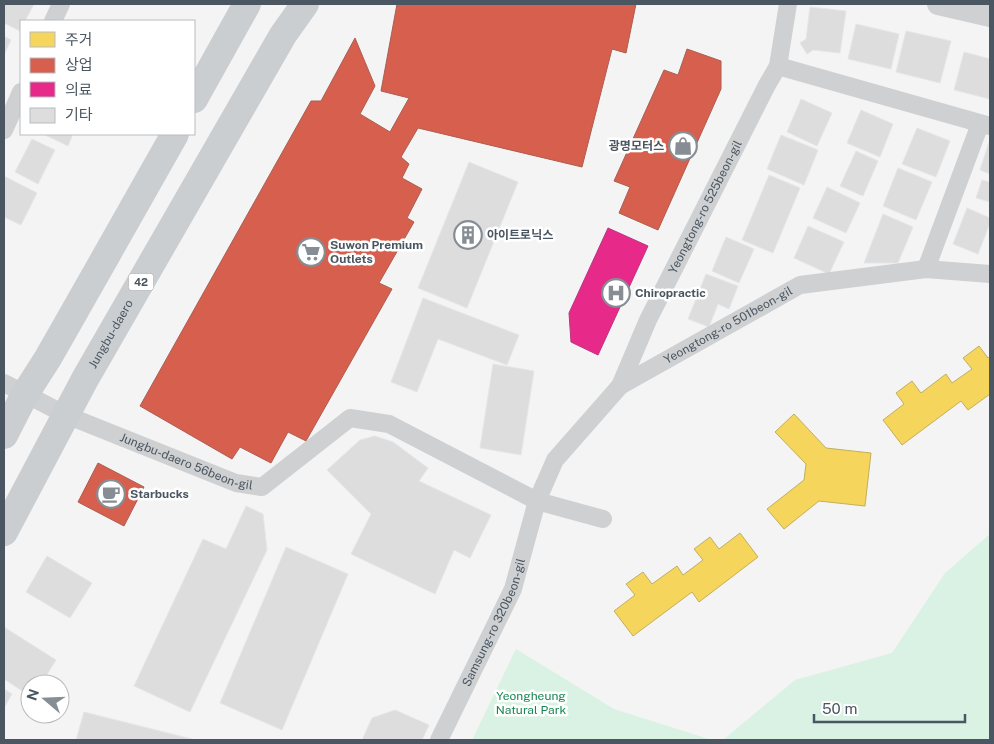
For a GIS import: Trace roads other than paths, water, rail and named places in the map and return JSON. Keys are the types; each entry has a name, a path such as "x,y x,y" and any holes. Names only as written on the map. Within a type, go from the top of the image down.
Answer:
{"main road":[{"path":"195,97 247,4"},
{"name":"Jungbu-daero","path":"283,35 296,4"},
{"name":"Jungbu-daero","path":"4,532 11,502 66,416 85,379 283,35 306,4"},
{"path":"4,435 14,389 48,358 173,135"},
{"path":"106,256 144,278"}],"street":[{"path":"53,20 61,4"},
{"name":"Yeongtong-ro 525beon-gil","path":"537,501 555,460 620,386 648,320 778,66 788,4"},
{"path":"938,4 990,16"},
{"path":"778,66 985,125 926,269"},
{"path":"4,130 20,94"},
{"name":"Yeongtong-ro 501beon-gil","path":"620,386 800,285 926,269 990,274"},
{"name":"Jungbu-daero 56beon-gil","path":"14,389 66,416 236,482 262,487 350,418 389,424 537,501 603,518"},
{"name":"Samsung-ro 320beon-gil","path":"439,740 513,589 537,501"}],"place":[{"name":"광명모터스","path":"683,146"},
{"name":"아이트로닉스","path":"468,235"},
{"name":"Suwon Premium Outlets","path":"311,252"},
{"name":"Chiropractic","path":"616,293"},
{"name":"Starbucks","path":"111,494"}],"park label":[{"name":"Yeongheung Natural Park","path":"531,703"}]}
